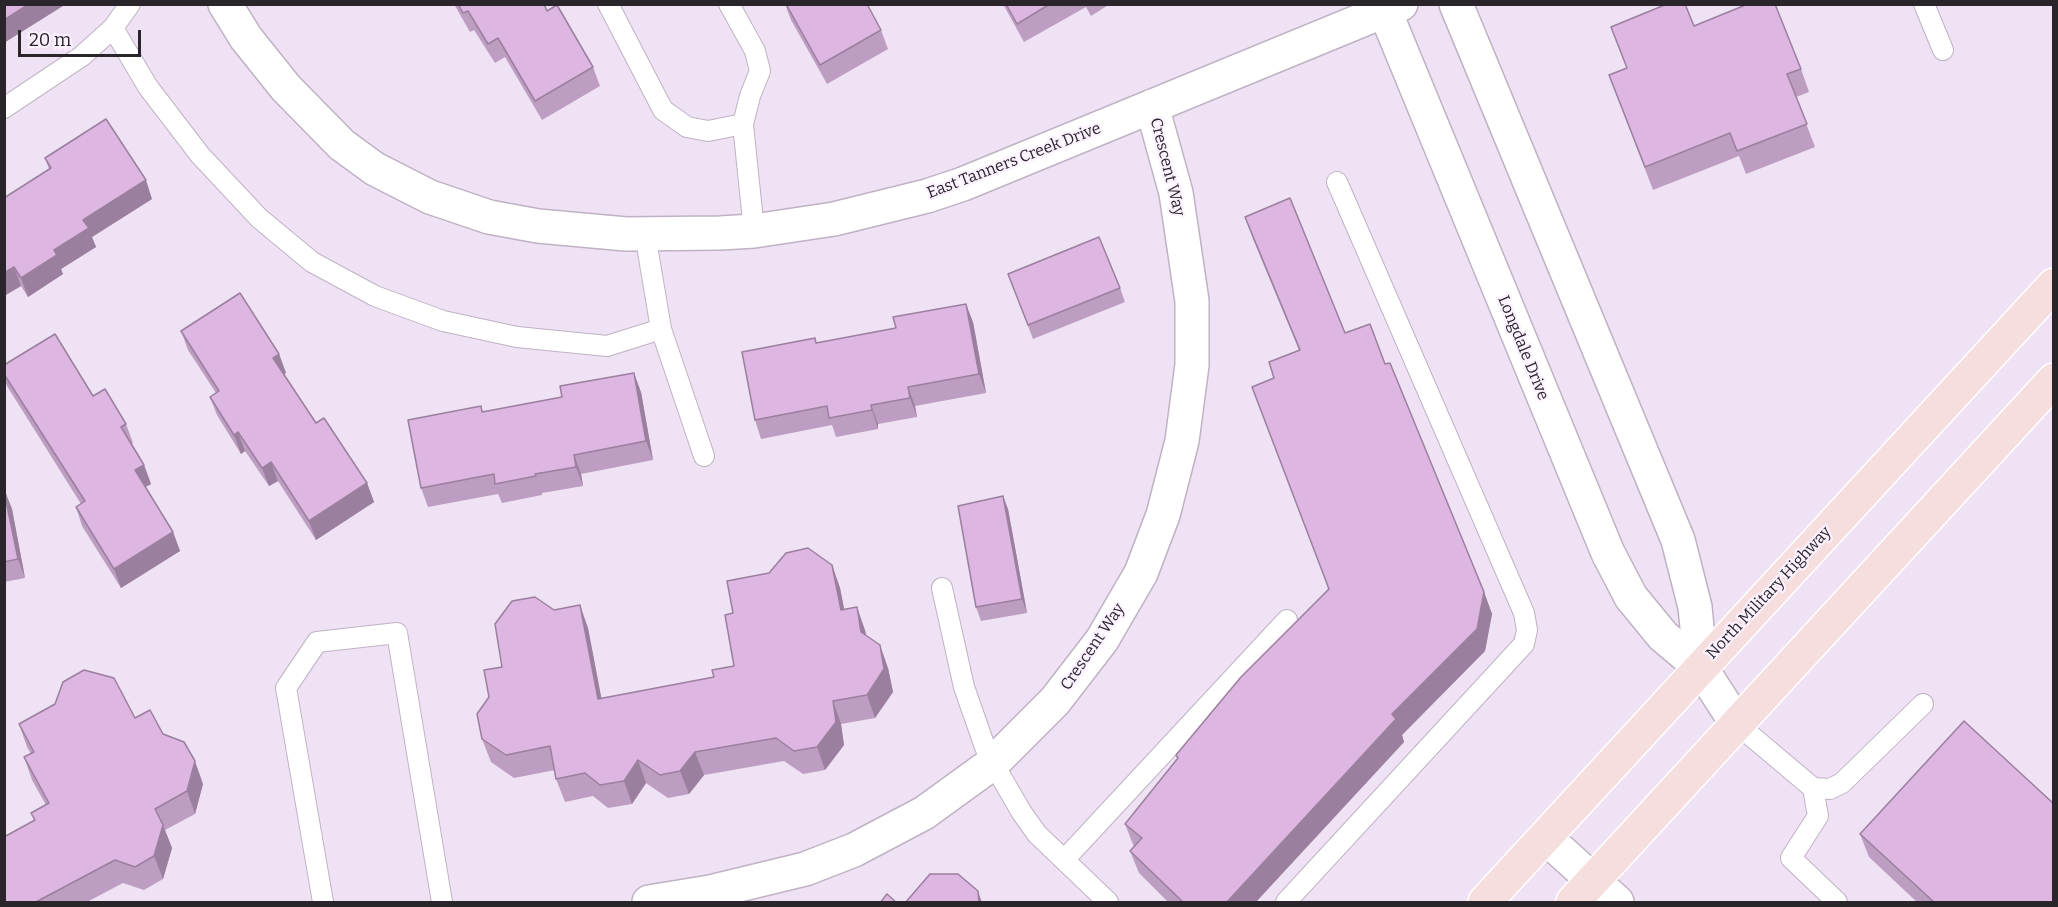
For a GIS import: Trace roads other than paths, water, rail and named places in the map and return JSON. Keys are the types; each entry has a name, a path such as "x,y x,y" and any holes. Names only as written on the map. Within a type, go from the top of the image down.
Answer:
{"main road":[{"name":"North Military Highway","path":"1485,903 2054,285"},
{"path":"1583,892 2054,380"}],"street":[{"name":"East Tanners Creek Drive","path":"225,4 246,38 286,88 342,145 375,169 430,197 489,217 538,226 626,234 754,231 834,219 927,196 963,184 1389,7"},
{"name":"Longdale Drive","path":"1456,4 1678,540 1695,607 1701,668"},
{"name":"Longdale Drive","path":"1389,7 1608,553 1631,597 1663,636 1701,668 1737,724"},
{"name":"Crescent Way","path":"649,903 710,892 805,869 854,850 924,813 993,763 1055,701 1102,640 1141,573 1163,515 1182,441 1192,365 1192,301 1176,193 1152,106"},
{"path":"1545,837 1583,892 1617,903"}],"lane":[{"path":"4,108 82,56 113,28 130,4"},
{"path":"608,4 663,110 687,127 708,131 743,124"},
{"path":"729,4 755,51 760,71 750,96 743,124 754,231"},
{"path":"1924,4 1943,50"},
{"path":"113,28 148,87 200,155 259,218 312,262 385,300 443,321 518,337 607,346 661,329"},
{"path":"1286,903 1524,644 1527,630 1524,613 1337,182"},
{"path":"645,234 661,329 704,456"},
{"path":"942,588 964,687 993,763 1037,834 1108,903"},
{"path":"1064,860 1287,620"},
{"path":"323,903 286,688 317,642 397,633 442,903"},
{"path":"1737,724 1813,788 1830,789 1842,783 1923,704"},
{"path":"1813,788 1818,816 1791,858 1837,903"}]}
